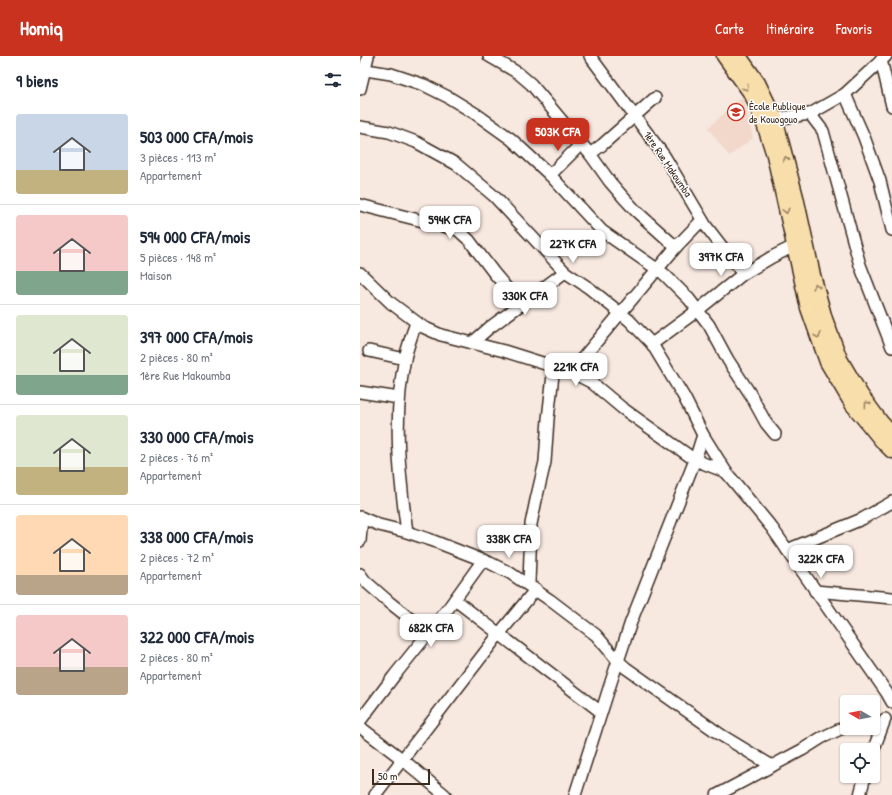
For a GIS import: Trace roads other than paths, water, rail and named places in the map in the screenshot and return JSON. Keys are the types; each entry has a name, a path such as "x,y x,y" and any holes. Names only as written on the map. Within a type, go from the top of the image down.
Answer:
{"main road":[{"path":"724,56 769,120"},
{"path":"739,56 758,83 769,120 796,197 808,308 827,362 852,404 892,451"},
{"path":"800,244 813,275 825,319 840,360 861,395 892,434"}],"street":[{"path":"360,89 362,69 368,56"},
{"path":"489,56 502,59 531,84 590,154 610,182 636,212 676,247"},
{"name":"1ère Rue Makoumba","path":"590,56 665,157 702,220 743,274"},
{"path":"769,120 810,114 845,94 884,58"},
{"path":"884,58 892,106"},
{"path":"362,69 405,78 448,97 511,139 550,176 602,231 672,281 698,310 709,325 728,360 749,392 766,424 776,434"},
{"path":"845,94 864,137 880,181 892,230"},
{"path":"590,154 655,98"},
{"path":"810,114 823,131 860,265 892,347"},
{"path":"360,127 389,132 416,142 456,164 504,206 565,272 589,288 620,313 652,344 684,398 703,435 726,472 772,528 892,702"},
{"path":"550,176 581,144"},
{"path":"880,181 892,180"},
{"path":"360,205 458,230 469,240 521,305"},
{"path":"571,372 676,247 702,220"},
{"path":"652,344 743,274 800,244"},
{"path":"472,343 489,328 565,272"},
{"path":"360,273 416,323 441,335 571,372 591,382 622,408 695,460 726,472"},
{"path":"407,532 398,462 400,398 405,359 416,323"},
{"path":"370,351 405,359"},
{"path":"375,795 499,634 532,587 531,524 545,462 554,366"},
{"path":"360,392 400,398"},
{"path":"575,795 601,712 639,601 695,460 703,435"},
{"path":"787,550 862,519 892,502"},
{"path":"360,540 361,518 379,525 407,532 483,560 510,572 596,635 618,661 645,682 721,735 772,766"},
{"path":"360,721 455,600 483,560"},
{"path":"360,574 365,581 389,602 428,633"},
{"path":"815,591 892,598"},
{"path":"455,600 601,712"},
{"path":"877,743 888,719"},
{"path":"360,727 446,795"},
{"path":"717,795 802,750 821,738 840,729"},
{"path":"860,795 863,783"}],"place":[{"name":"École Publique de Kouogouo","path":"736,112"}]}
